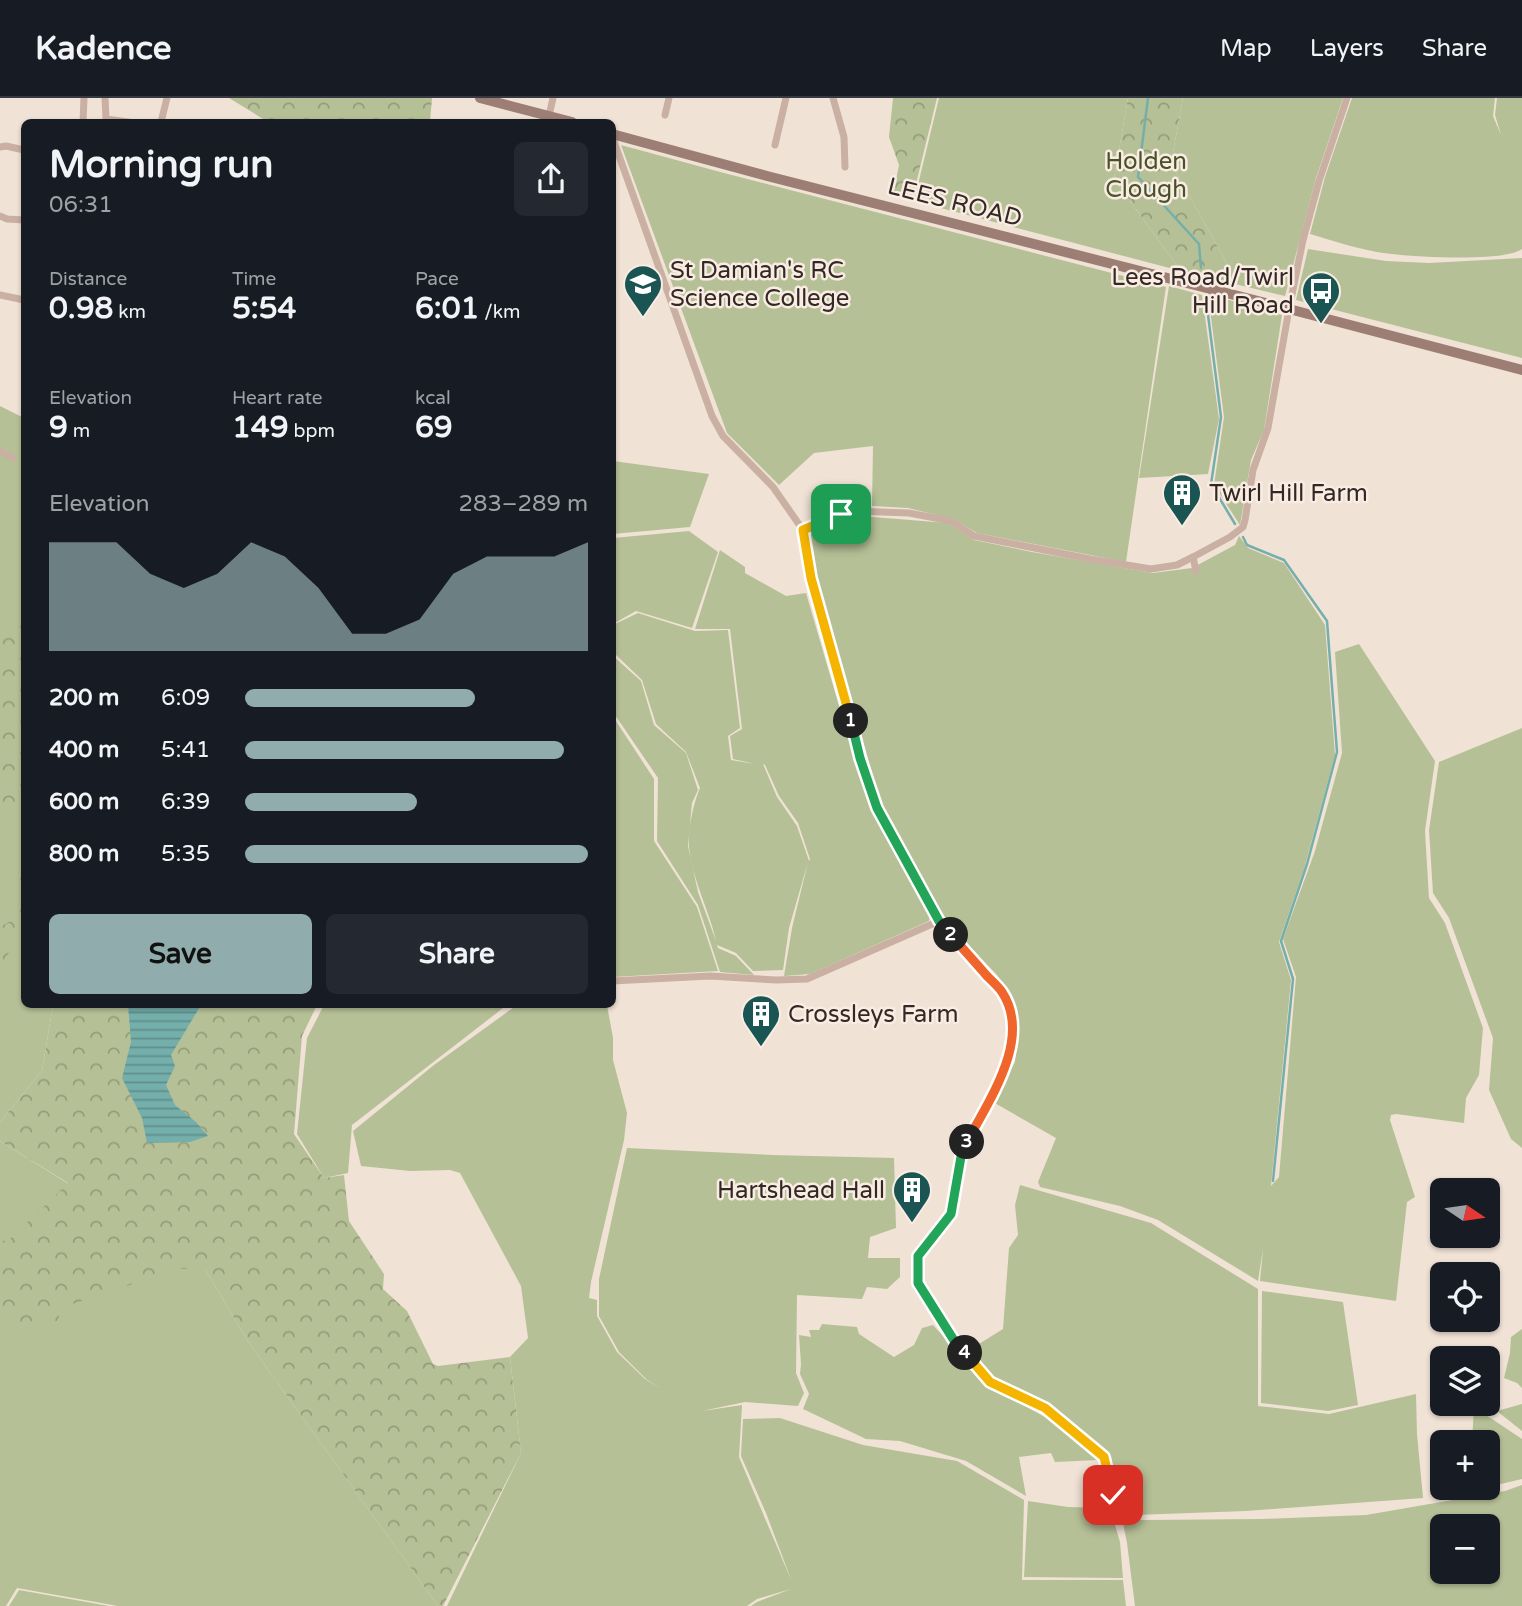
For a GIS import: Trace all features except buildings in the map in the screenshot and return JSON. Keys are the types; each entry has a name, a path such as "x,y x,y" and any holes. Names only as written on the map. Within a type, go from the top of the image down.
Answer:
{"main road":[{"path":"480,98 560,119"},
{"name":"LEES ROAD","path":"616,136 1522,370"}],"street":[{"path":"83,119 84,98"},
{"path":"105,98 106,119"},
{"path":"162,119 167,98"},
{"path":"548,116 553,98"},
{"path":"664,115 669,98"},
{"path":"775,145 786,98"},
{"path":"833,98 844,137 845,167"},
{"path":"803,530 853,510 909,513 951,521 974,536 1151,569 1177,565 1230,537 1243,527 1253,470 1268,428 1303,240 1347,98"},
{"path":"616,146 712,416 723,436 773,487 803,530 811,578 860,758 877,808 939,921 1002,991 1010,1013 1012,1041 1005,1068 962,1151 951,1214 918,1256 918,1283 955,1342 990,1382 1045,1408 1104,1457 1118,1514"},
{"path":"0,147 21,149"},
{"path":"0,216 21,220"},
{"path":"0,295 21,298"},
{"path":"0,452 13,458"},
{"path":"1193,557 1196,570"},
{"path":"616,981 710,976 807,979 939,921"}],"green space":[{"path":"229,98 432,98 430,119 263,119"},
{"path":"893,98 937,98 913,196 893,195 899,165 889,137"},
{"path":"939,98 1128,98 1114,179 1181,271 914,201"},
{"name":"Holden Clough","path":"1128,98 1183,98 1171,163 1239,285 1181,271 1114,179"},
{"path":"1183,98 1343,98 1316,178 1285,296 1239,285 1171,163"},
{"path":"1352,98 1495,98 1493,116 1501,135 1495,115 1497,98 1522,98 1522,249 1495,256 1450,258 1404,255 1364,249 1310,234 1325,177"},
{"path":"621,145 1166,287 1126,562 977,533 953,519 908,508 872,506 873,446 814,453 779,485 727,433"},
{"path":"1308,249 1386,261 1429,263 1522,258 1522,358 1296,300"},
{"path":"1169,286 1202,295 1219,419 1208,474 1139,478"},
{"path":"1208,294 1282,315 1264,430 1251,460 1240,525 1214,485 1224,417"},
{"path":"0,406 21,416 21,1008 52,1008 42,1071 0,1122"},
{"path":"616,461 709,474 690,527 616,534"},
{"path":"860,516 948,523 974,540 1153,573 1192,568 1235,545 1239,536 1248,548 1284,563 1325,625 1335,755 1304,869 1279,942 1291,980 1271,1186 1279,1177 1296,977 1283,939 1315,851 1342,753 1335,652 1359,644 1435,761 1425,831 1429,898 1445,923 1483,1028 1479,1075 1466,1098 1464,1123 1391,1115 1390,1120 1415,1197 1407,1202 1396,1301 1260,1281 1263,1249 1258,1281 1158,1220 1120,1206 1040,1187 1038,1182 1056,1138 993,1102 1015,1062 1018,1040 1014,1004 997,975 953,929 899,849 880,800 819,600 808,535 846,518"},
{"path":"689,531 718,552 692,628 636,611 616,622 616,538"},
{"path":"720,550 745,567 745,573 786,596 806,593 861,781 930,916 929,921 810,974 784,976 808,862 789,928 783,970 753,971 736,953 717,945 736,956 754,975 720,972 698,905 657,841 658,778 616,716 616,659 641,681 654,725 686,753 698,790 692,803 688,846 691,858 690,825 700,788 686,752 656,724 642,680 616,655 616,624 638,613 695,631 728,630 740,728 728,736 731,760 755,764 733,759 730,736 742,729 730,629 695,629","holes":["763,764 779,796 798,823 809,861 797,826 777,797","692,864 716,941 698,892"]},
{"path":"8,617 21,624 21,798 15,811 0,809 0,628"},
{"path":"616,721 654,779 654,841 697,907 718,971 616,977"},
{"path":"1522,728 1522,1148 1511,1139 1489,1090 1493,1038 1449,918 1433,893 1429,830 1439,762"},
{"path":"21,872 21,929 0,970 0,927 16,918 15,879"},
{"path":"52,1008 316,1008 302,1036 294,1134 324,1178 344,1175 349,1221 384,1274 383,1289 407,1311 433,1364 438,1366 510,1357 521,1453 443,1606 438,1606 249,1343 205,1269 178,1269 63,1307 57,1321 0,1323 0,1242 10,1239 68,1183 0,1141 0,1122 42,1071"},
{"path":"322,1008 503,1008 352,1125 348,1173 324,1178 297,1134 307,1038"},
{"path":"513,1008 608,1008 613,1038 613,1060 627,1113 624,1140 589,1298 597,1300 597,1316 617,1352 645,1379 660,1388 646,1379 619,1352 599,1316 599,1279 627,1148 894,1158 896,1228 870,1237 868,1258 900,1258 900,1277 887,1289 867,1287 862,1299 797,1295 796,1373 804,1393 798,1406 745,1402 702,1411 742,1405 739,1457 792,1582 741,1456 743,1419 780,1418 863,1445 957,1461 1024,1500 1022,1580 1123,1580 1126,1606 751,1606 791,1589 757,1599 747,1606 447,1606 521,1453 510,1357 528,1338 521,1286 460,1173 450,1170 410,1171 361,1166 353,1131 434,1065"},
{"path":"0,1141 205,1269 249,1343 438,1606 118,1606 17,1588 6,1606 0,1606"},
{"path":"1020,1185 1151,1223 1258,1289 1258,1406 1329,1414 1416,1394 1423,1498 1246,1511 1135,1515 1119,1511 1108,1456 992,1376 966,1352 1003,1329 1009,1248 1018,1235 1015,1205"},
{"path":"1262,1291 1343,1302 1358,1405 1328,1411 1261,1403"},
{"path":"822,1324 857,1327 859,1334 894,1357 914,1345 922,1328 933,1325 989,1386 1063,1427 1099,1460 1055,1462 1051,1453 1019,1457 1026,1496 966,1461 900,1441 866,1439 803,1409 809,1394 800,1374 799,1335 811,1337 809,1330 819,1330"},
{"path":"1522,1329 1522,1388 1504,1378 1511,1337"},
{"path":"1522,1404 1522,1431 1500,1413 1500,1410"},
{"path":"1473,1416 1488,1416 1522,1439 1522,1479 1500,1484 1500,1430 1473,1430"},
{"path":"1522,1485 1522,1606 1135,1606 1122,1518 1262,1519 1366,1515 1453,1500 1500,1500 1500,1492"},
{"path":"1028,1501 1068,1507 1110,1508 1120,1542 1123,1578 1024,1577"},
{"path":"19,1590 109,1606 9,1606"}],"water":[{"path":"128,1008 199,1008 171,1055 175,1066 166,1085 175,1105 208,1136 190,1142 147,1143 142,1118 122,1078 131,1042"}],"waterway":[{"path":"1148,98 1138,177 1199,244 1201,268"},
{"path":"1206,299 1221,417 1211,484 1235,524"},
{"path":"1243,537 1247,545 1284,560 1327,621 1337,752 1307,864 1281,941 1293,979 1273,1181"}],"place":[{"name":"St Damian's RC Science College","path":"643,318"},
{"name":"Lees Road/Twirl Hill Road","path":"1321,325"},
{"name":"Twirl Hill Farm","path":"1182,527"},
{"name":"Crossleys Farm","path":"761,1048"},
{"name":"Hartshead Hall","path":"912,1224"}],"route":[{"path":"841,514 803,530 811,578 860,758 877,808 939,921 1002,991 1012,1028 1011,1050 1005,1068 962,1151 951,1214 918,1256 918,1283 955,1342 990,1382 1045,1408 1104,1457 1113,1495"}]}
